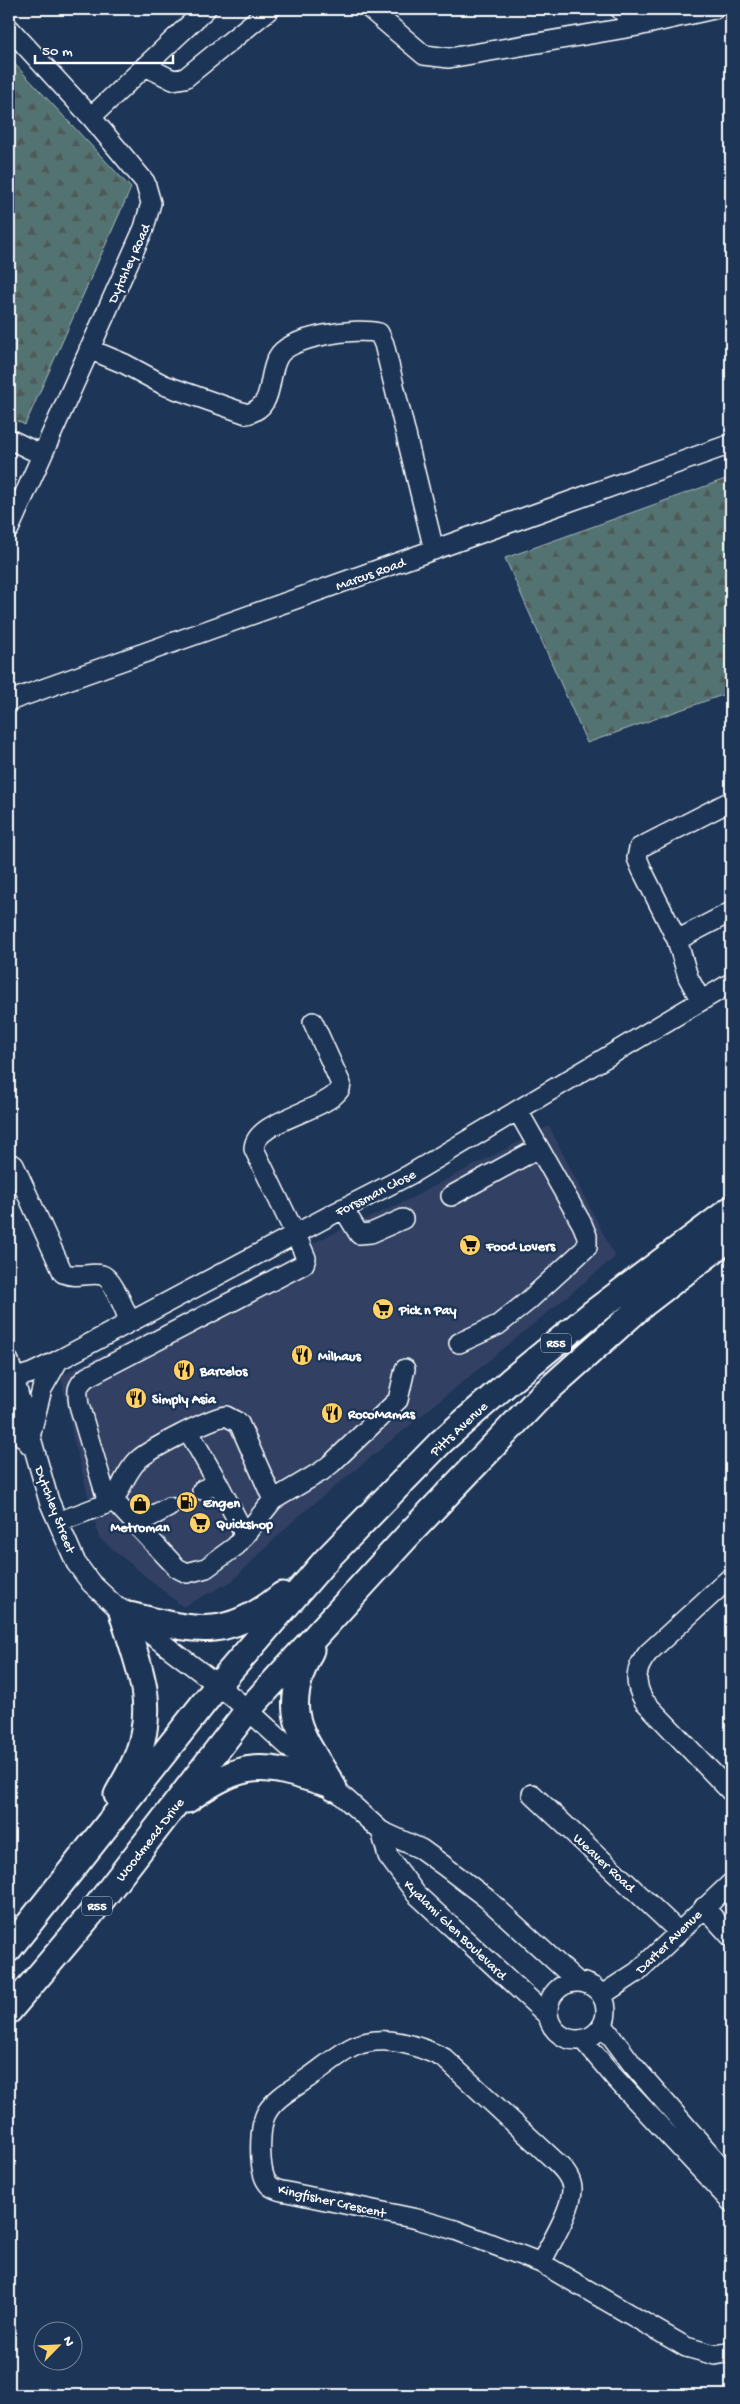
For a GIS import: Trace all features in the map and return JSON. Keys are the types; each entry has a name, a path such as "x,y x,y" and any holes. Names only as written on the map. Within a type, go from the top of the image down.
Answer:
{"main road":[{"name":"Pitts Avenue","path":"218,1685 326,1560 441,1442 510,1381 594,1312 731,1209"},
{"name":"R55","path":"248,1710 322,1628 541,1396 645,1304 731,1237"},
{"path":"87,1852 138,1756 147,1715 143,1679 123,1613 192,1629 214,1630 234,1625 261,1612 326,1560"},
{"path":"322,1628 296,1684 294,1704 303,1735 332,1786"},
{"name":"R55","path":"9,1949 218,1685"},
{"name":"Woodmead Drive","path":"9,2011 90,1915 248,1710"},
{"path":"171,1810 201,1790 242,1770 260,1767 281,1770 332,1786"}],"street":[{"path":"91,117 206,9"},
{"path":"145,66 173,80 185,78 270,9"},
{"path":"370,9 424,56 449,58 638,26 714,9"},
{"path":"620,9 638,26"},
{"name":"Dytchley Road","path":"9,28 91,117 145,182 151,203 144,228 9,529"},
{"path":"89,349 125,364 164,385 247,414 258,411 266,400 278,356 290,345 303,340 367,330 379,332 384,344 434,550"},
{"path":"9,439 42,455"},
{"name":"Marcus Road","path":"9,701 731,444"},
{"path":"701,1001 688,977 677,940 637,858 639,848 731,800"},
{"path":"677,940 731,912"},
{"name":"Forssman Close","path":"11,1380 59,1360 343,1208 409,1176 731,983"},
{"path":"313,1022 341,1084 340,1089 330,1098 268,1129 257,1137 254,1143 254,1149 306,1258 304,1264 96,1373 79,1384 76,1389 79,1405 111,1502 177,1568 187,1573 206,1568 236,1546 273,1500 322,1471 391,1407 401,1393 405,1369"},
{"path":"459,1343 498,1325 528,1301 587,1247 587,1236 582,1224 518,1111"},
{"path":"451,1196 539,1148"},
{"path":"14,1165 63,1273 71,1276 101,1275 109,1279 130,1322"},
{"path":"343,1208 359,1234 371,1233 403,1219"},
{"path":"32,1442 42,1388 59,1360"},
{"name":"Dytchley Street","path":"9,1361 11,1380 58,1522 76,1563 91,1583 123,1613 248,1710"},
{"path":"58,1522 111,1502 127,1475 139,1460 189,1432 226,1416 234,1419 239,1424 273,1500"},
{"path":"9,1421 32,1442"},
{"path":"189,1432 210,1486 245,1534"},
{"path":"135,1525 169,1507"},
{"path":"731,1577 648,1653 639,1664 636,1676 638,1690 644,1701 731,1792"},
{"path":"248,1710 381,1831 413,1845 443,1865 486,1898 578,1982 595,1988 602,1995 606,2004 606,2015 603,2025 597,2033 583,2040 563,2037 555,2030 548,2016 548,2005 555,1992 568,1983 578,1982"},
{"name":"Weaver Road","path":"532,1794 678,1931"},
{"name":"Kyalami Glen Boulevard","path":"381,1831 388,1856 416,1894 548,2016"},
{"name":"Darter Avenue","path":"602,1995 637,1972 678,1931 731,1883"},
{"path":"704,1907 731,1937"},
{"path":"603,2025 632,2064 731,2178"},
{"path":"583,2040 615,2078 731,2202"},
{"name":"Kingfisher Crescent","path":"541,2263 568,2204 572,2187 569,2178 553,2159 444,2058 422,2048 398,2042 370,2042 354,2046 281,2097 265,2114 261,2168 268,2184 273,2188 417,2218 455,2230 541,2263 686,2347 715,2355 731,2352"}],"shaded area":[{"path":"549,1126 615,1257 293,1521 232,1581 183,1607 99,1538 73,1437 61,1376 284,1261 317,1241 404,1202"}],"green space":[{"path":"9,58 131,188 25,425 9,417"},
{"path":"731,477 731,692 587,743 505,558"}],"tunnel":[{"path":"169,1507 202,1490"}],"place":[{"name":"Food Lovers","path":"470,1245"},
{"name":"Pick n Pay","path":"383,1309"},
{"name":"Milhaus","path":"302,1355"},
{"name":"Barcelos","path":"184,1370"},
{"name":"Simply Asia","path":"136,1398"},
{"name":"RocoMamas","path":"332,1413"},
{"name":"Engen","path":"187,1502"},
{"name":"Metroman","path":"140,1504"},
{"name":"Quickshop","path":"200,1523"}]}
